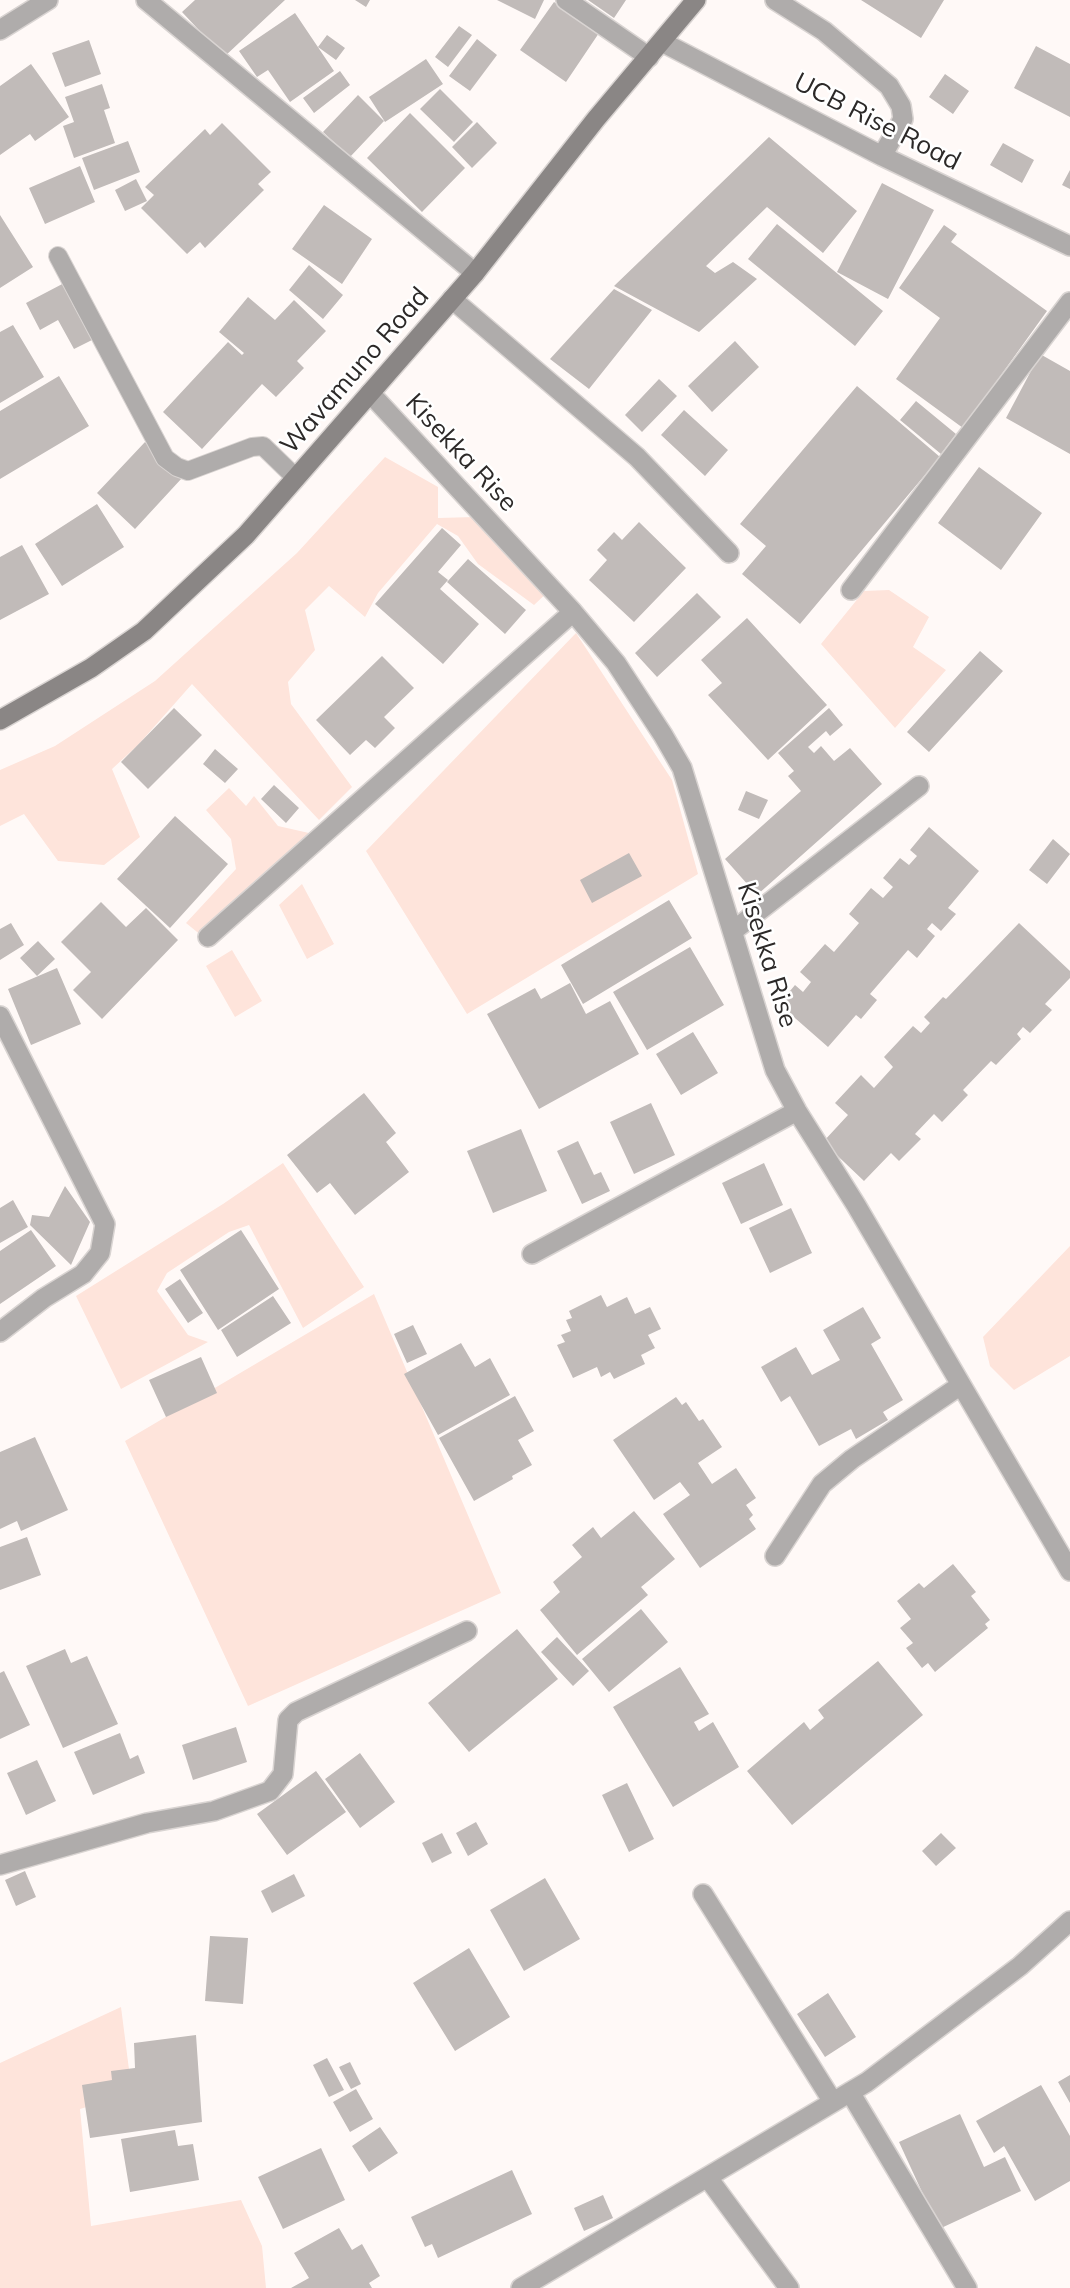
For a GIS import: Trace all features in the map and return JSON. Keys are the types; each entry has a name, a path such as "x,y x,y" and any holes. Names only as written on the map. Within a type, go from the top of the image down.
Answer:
{"main road":[{"name":"Wavamuno Road","path":"0,720 91,668 144,631 246,535 475,273 596,120 696,0"}],"street":[{"path":"0,30 48,0"},
{"path":"146,0 475,273"},
{"name":"UCB Rise Road","path":"566,0 656,49 1070,246"},
{"path":"775,0 824,31 889,86 901,106 903,119 882,156"},
{"path":"453,299 637,457 729,553"},
{"path":"851,590 1070,302"},
{"name":"Kisekka Rise","path":"370,393 573,612 616,663 682,768 775,1070 1070,1571"},
{"path":"208,937 573,612"},
{"path":"733,931 919,786"},
{"path":"0,1016 106,1224 100,1253 83,1275 44,1298 0,1332"},
{"path":"532,1254 797,1111"},
{"path":"775,1556 822,1484 852,1459 961,1385"},
{"path":"0,1865 147,1824 214,1811 270,1791 283,1774 288,1720 296,1712 467,1631"},
{"path":"703,1894 967,2288"},
{"path":"521,2288 867,2082 1020,1966 1070,1921"},
{"path":"708,2178 789,2288"}],"lane":[{"path":"58,256 165,458 188,471 252,447 263,446 296,478"}],"shaded area":[{"path":"385,457 438,487 438,518 475,517 550,590 534,605 478,564 458,536 437,524 378,593 365,617 329,586 305,610 315,650 288,682 291,704 352,787 319,820 192,684 138,745 112,769 140,837 104,865 58,861 24,814 0,826 0,770 55,746 155,681 297,553"},
{"path":"889,590 929,617 913,647 946,670 895,728 821,644 864,591"},
{"path":"576,633 672,780 698,874 467,1014 366,851"},
{"path":"229,788 246,806 254,796 278,826 309,833 202,936 186,923 236,869 231,839 206,810"},
{"path":"302,884 334,944 307,959 279,905"},
{"path":"232,950 262,1001 235,1017 206,966"},
{"path":"283,1163 364,1287 303,1328 249,1225 229,1232 167,1273 157,1291 188,1335 208,1342 121,1389 76,1296"},
{"path":"1070,1246 1070,1356 1014,1390 990,1366 983,1337"},
{"path":"374,1294 501,1593 248,1706 125,1441"},
{"path":"121,2007 132,2093 80,2109 91,2226 241,2200 262,2246 266,2288 0,2288 0,2063"}],"building":[{"path":"195,0 285,0 224,57 182,12"},
{"path":"355,0 370,0 366,7"},
{"path":"497,0 544,0 535,19"},
{"path":"588,0 626,0 614,18"},
{"path":"861,0 944,0 921,38"},
{"path":"554,2 599,33 566,82 520,50"},
{"path":"295,13 334,71 290,102 268,70 257,77 239,51"},
{"path":"459,26 472,35 448,67 435,57"},
{"path":"327,35 345,48 336,60 318,47"},
{"path":"477,39 497,55 470,91 449,76"},
{"path":"89,40 101,74 65,87 52,53"},
{"path":"1036,46 1070,64 1070,117 1014,88"},
{"path":"426,59 443,84 385,122 369,97"},
{"path":"31,64 69,117 35,141 30,134 0,155 0,86"},
{"path":"340,71 350,85 314,113 303,98"},
{"path":"945,74 969,91 953,114 929,97"},
{"path":"102,84 110,108 104,110 115,143 74,158 63,126 74,122 65,97"},
{"path":"440,89 473,122 454,142 420,109"},
{"path":"358,95 384,121 350,157 323,132"},
{"path":"410,113 465,168 422,212 367,158"},
{"path":"477,122 497,143 472,168 452,147"},
{"path":"222,123 271,172 258,184 264,190 205,248 200,242 187,254 141,208 154,195 145,187 205,129 210,135"},
{"path":"769,137 857,211 823,253 767,207 706,266 715,273 733,262 757,279 699,332 614,286"},
{"path":"128,141 140,172 94,190 82,158"},
{"path":"1003,143 1034,160 1022,183 990,165"},
{"path":"80,166 95,202 45,224 29,188"},
{"path":"1070,170 1070,189 1062,185"},
{"path":"136,179 147,201 125,211 115,190"},
{"path":"882,183 934,210 888,299 837,272"},
{"path":"324,205 372,239 342,284 292,249"},
{"path":"0,215 33,267 0,288"},
{"path":"777,224 883,311 855,346 748,259"},
{"path":"944,225 957,234 951,242 1047,311 963,428 896,379 940,318 899,288"},
{"path":"309,265 343,295 323,319 289,290"},
{"path":"68,281 78,300 72,303 92,340 74,349 58,320 40,330 26,303"},
{"path":"614,289 652,310 589,389 550,359"},
{"path":"248,297 275,320 294,300 326,331 297,361 304,368 276,397 262,384 202,449 163,412 228,342 242,355 244,353 219,332"},
{"path":"13,325 44,377 0,403 0,332"},
{"path":"735,341 759,367 712,412 688,386"},
{"path":"1040,354 1070,371 1070,454 1006,418"},
{"path":"59,376 89,426 0,479 0,411"},
{"path":"659,379 677,396 642,432 625,415"},
{"path":"857,386 940,457 800,624 742,574 766,546 740,524"},
{"path":"916,401 956,434 941,454 900,420"},
{"path":"684,410 728,450 705,476 661,435"},
{"path":"145,442 182,478 135,529 97,493"},
{"path":"979,467 1042,513 1001,570 938,523"},
{"path":"97,504 124,547 62,586 35,544"},
{"path":"639,522 686,568 634,622 589,580 607,560 597,550 614,532 622,540"},
{"path":"442,528 461,545 438,572 448,580 440,589 479,624 443,664 375,604"},
{"path":"22,545 49,594 0,620 0,557"},
{"path":"468,559 526,610 505,634 447,582"},
{"path":"697,593 721,617 657,677 635,653"},
{"path":"747,618 827,705 768,760 708,695 722,683 701,660"},
{"path":"980,651 1003,671 929,752 907,732"},
{"path":"382,656 414,688 384,717 395,728 375,748 366,740 350,755 316,720"},
{"path":"174,708 202,735 148,789 121,762"},
{"path":"829,708 843,725 830,736 826,731 808,747 814,753 821,746 834,761 850,748 882,784 757,895 725,859 801,791 788,776 794,771 778,753"},
{"path":"215,749 238,769 225,783 203,764"},
{"path":"274,785 299,808 286,823 261,799"},
{"path":"746,791 768,800 759,819 738,810"},
{"path":"175,816 228,864 170,928 117,879"},
{"path":"929,827 979,871 948,908 956,914 941,931 932,923 927,929 935,936 917,958 908,950 870,994 877,1000 861,1019 856,1015 828,1047 779,1004 795,985 803,992 811,982 800,972 825,944 834,952 859,923 849,914 871,888 883,898 893,887 883,878 900,858 909,865 917,856 910,850"},
{"path":"1053,839 1070,854 1047,884 1029,870"},
{"path":"629,853 642,876 592,903 580,880"},
{"path":"669,900 692,938 583,1004 561,965"},
{"path":"101,902 126,927 146,908 178,940 102,1019 73,990 91,972 61,942"},
{"path":"11,923 24,945 0,960 0,929"},
{"path":"1019,923 1070,971 1070,978 1045,1004 1052,1010 1030,1033 1023,1027 1017,1034 1021,1039 996,1065 991,1061 963,1090 968,1095 942,1122 934,1114 915,1134 921,1139 899,1161 891,1153 864,1181 823,1142 848,1115 835,1103 861,1075 874,1088 893,1067 884,1057 913,1026 921,1033 930,1023 924,1017 943,997 946,999"},
{"path":"38,941 55,959 37,976 20,958"},
{"path":"690,947 724,1005 647,1050 613,992"},
{"path":"57,968 81,1024 31,1045 8,989"},
{"path":"570,983 586,1014 610,1001 639,1054 539,1109 487,1014 535,988 541,999"},
{"path":"693,1032 718,1073 681,1095 656,1054"},
{"path":"364,1093 396,1133 386,1142 409,1172 355,1215 330,1183 317,1193 287,1155"},
{"path":"651,1103 675,1155 634,1174 610,1122"},
{"path":"521,1129 547,1191 493,1213 467,1151"},
{"path":"578,1141 594,1175 601,1172 610,1191 582,1204 557,1151"},
{"path":"764,1163 783,1205 741,1224 722,1183"},
{"path":"65,1186 90,1222 71,1265 30,1225 32,1215 49,1217"},
{"path":"13,1200 28,1227 0,1243 0,1208"},
{"path":"791,1208 812,1253 770,1273 749,1228"},
{"path":"31,1230 56,1266 0,1304 0,1251"},
{"path":"241,1230 279,1289 218,1330 180,1270"},
{"path":"180,1279 203,1313 188,1323 165,1289"},
{"path":"601,1295 607,1307 627,1297 635,1314 650,1307 661,1329 648,1335 655,1348 641,1355 645,1364 614,1379 610,1372 601,1377 597,1367 573,1378 557,1345 565,1342 561,1335 571,1331 566,1320 572,1318 569,1311"},
{"path":"273,1296 291,1323 237,1357 221,1330"},
{"path":"863,1307 881,1338 871,1344 903,1400 883,1412 888,1420 856,1439 851,1429 819,1446 790,1396 781,1402 761,1367 796,1347 812,1375 840,1360 823,1330"},
{"path":"413,1325 427,1354 407,1363 394,1334"},
{"path":"461,1343 475,1367 490,1358 510,1395 438,1435 404,1374"},
{"path":"201,1357 217,1393 166,1417 149,1380"},
{"path":"515,1396 534,1431 518,1440 532,1465 474,1501 439,1438"},
{"path":"676,1397 682,1405 686,1402 699,1421 703,1419 722,1447 698,1463 712,1484 736,1468 756,1498 746,1505 753,1515 749,1519 756,1529 700,1568 663,1514 690,1495 680,1482 654,1500 613,1440"},
{"path":"35,1437 68,1510 21,1531 17,1521 0,1529 0,1452"},
{"path":"634,1511 675,1559 641,1587 648,1595 577,1655 540,1610 560,1592 553,1582 582,1557 572,1545 593,1527 601,1538"},
{"path":"27,1537 41,1575 0,1590 0,1547"},
{"path":"953,1564 976,1592 971,1596 990,1620 985,1624 988,1628 935,1672 928,1663 922,1668 906,1648 913,1643 900,1628 911,1619 897,1601 919,1583 924,1588"},
{"path":"641,1609 668,1642 609,1692 582,1659"},
{"path":"517,1629 558,1679 469,1752 428,1703"},
{"path":"557,1637 589,1671 573,1686 541,1652"},
{"path":"65,1649 71,1663 87,1656 118,1724 63,1748 26,1666"},
{"path":"878,1661 923,1715 792,1825 747,1771 804,1722 810,1730 824,1718 818,1710"},
{"path":"680,1667 709,1714 694,1722 699,1731 713,1722 739,1767 673,1807 613,1707"},
{"path":"4,1671 30,1725 0,1739 0,1673"},
{"path":"236,1727 247,1762 193,1780 182,1745"},
{"path":"120,1733 130,1759 138,1755 145,1773 93,1795 74,1752"},
{"path":"360,1753 395,1802 360,1828 325,1779"},
{"path":"37,1760 56,1801 26,1815 7,1773"},
{"path":"316,1771 346,1812 287,1855 257,1814"},
{"path":"627,1783 654,1839 629,1852 602,1795"},
{"path":"476,1822 488,1844 468,1856 456,1833"},
{"path":"442,1833 452,1853 432,1863 422,1843"},
{"path":"941,1833 956,1848 936,1866 922,1851"},
{"path":"25,1871 36,1897 16,1906 5,1880"},
{"path":"294,1874 305,1896 272,1913 261,1891"},
{"path":"545,1878 580,1939 524,1971 490,1910"},
{"path":"210,1936 248,1938 243,2004 205,2001"},
{"path":"469,1948 510,2017 455,2051 413,1983"},
{"path":"828,1993 856,2037 825,2057 797,2014"},
{"path":"196,2035 202,2122 90,2138 82,2085 112,2080 111,2071 135,2068 134,2043"},
{"path":"327,2058 344,2090 329,2097 313,2065"},
{"path":"350,2062 361,2084 351,2089 339,2067"},
{"path":"1070,2075 1070,2103 1058,2082"},
{"path":"1041,2085 1070,2136 1070,2181 1035,2201 1004,2146 994,2153 976,2121"},
{"path":"356,2089 373,2119 350,2132 333,2102"},
{"path":"960,2114 984,2167 1005,2157 1021,2191 939,2229 899,2142"},
{"path":"380,2127 398,2153 369,2172 352,2146"},
{"path":"175,2130 178,2146 193,2144 199,2180 130,2192 121,2139"},
{"path":"321,2148 345,2200 283,2229 258,2177"},
{"path":"512,2170 532,2214 438,2258 432,2244 425,2247 411,2217"},
{"path":"603,2195 613,2218 584,2231 574,2208"},
{"path":"339,2228 352,2250 362,2244 380,2276 369,2283 372,2288 291,2288 309,2278 294,2253"}]}
